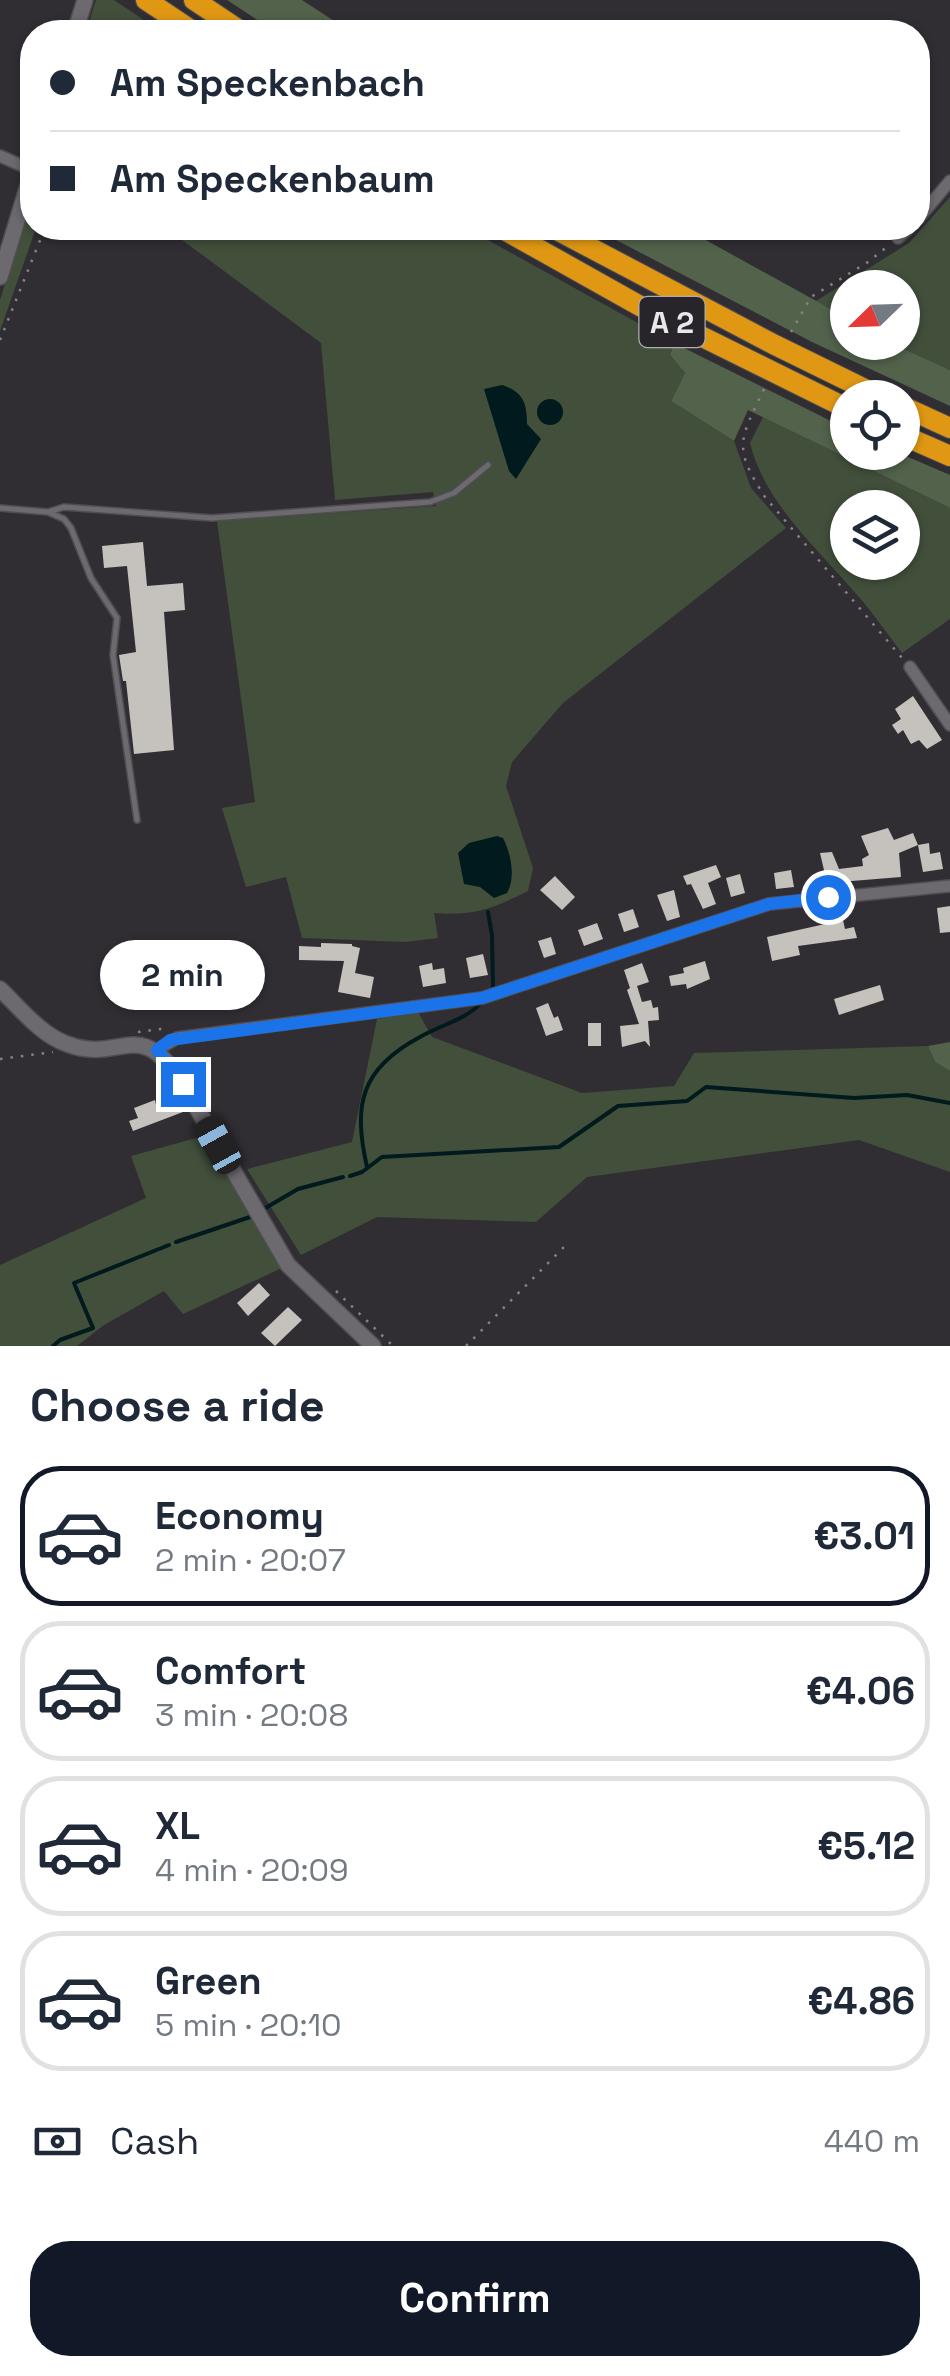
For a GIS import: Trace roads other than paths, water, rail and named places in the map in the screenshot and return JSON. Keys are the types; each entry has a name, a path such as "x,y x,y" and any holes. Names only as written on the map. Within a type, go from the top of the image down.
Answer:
{"highway":[{"path":"146,0 176,20"},
{"path":"194,0 224,20"},
{"name":"A 2","path":"523,240 640,306 830,400"},
{"name":"A 2","path":"576,240 847,380"},
{"path":"920,414 950,428"},
{"path":"920,443 950,456"}],"main road":[{"path":"0,277 20,211"},
{"path":"0,989 64,1044 94,1049 138,1044 157,1050 183,1084 286,1262 373,1346"}],"street":[{"path":"930,206 950,182"},
{"path":"910,667 950,725"},
{"path":"157,1050 178,1038 482,998 769,904 950,886"}],"lane":[{"path":"48,512 64,507 212,518 430,502 454,493 488,465"},
{"path":"0,508 48,512 64,519 91,578 116,618 113,655 137,820"}],"water":[{"path":"502,385 522,399 527,424 541,439 516,479 509,471 484,389"},
{"path":"550,399 560,402 560,422 550,425 540,422 537,412 540,402"},
{"path":"497,836 506,844 512,873 507,893 494,898 480,887 464,884 458,853 469,843"}],"waterway":[{"path":"488,912 493,988"},
{"path":"367,1167 362,1107 373,1076 400,1049 480,1004"},
{"path":"350,1176 382,1157 559,1147 618,1106 687,1101 706,1087 854,1098 907,1095 950,1103"},
{"path":"262,1210 298,1189 343,1177"},
{"path":"176,1242 250,1217"},
{"path":"53,1346 93,1328 74,1283 169,1245"}]}
